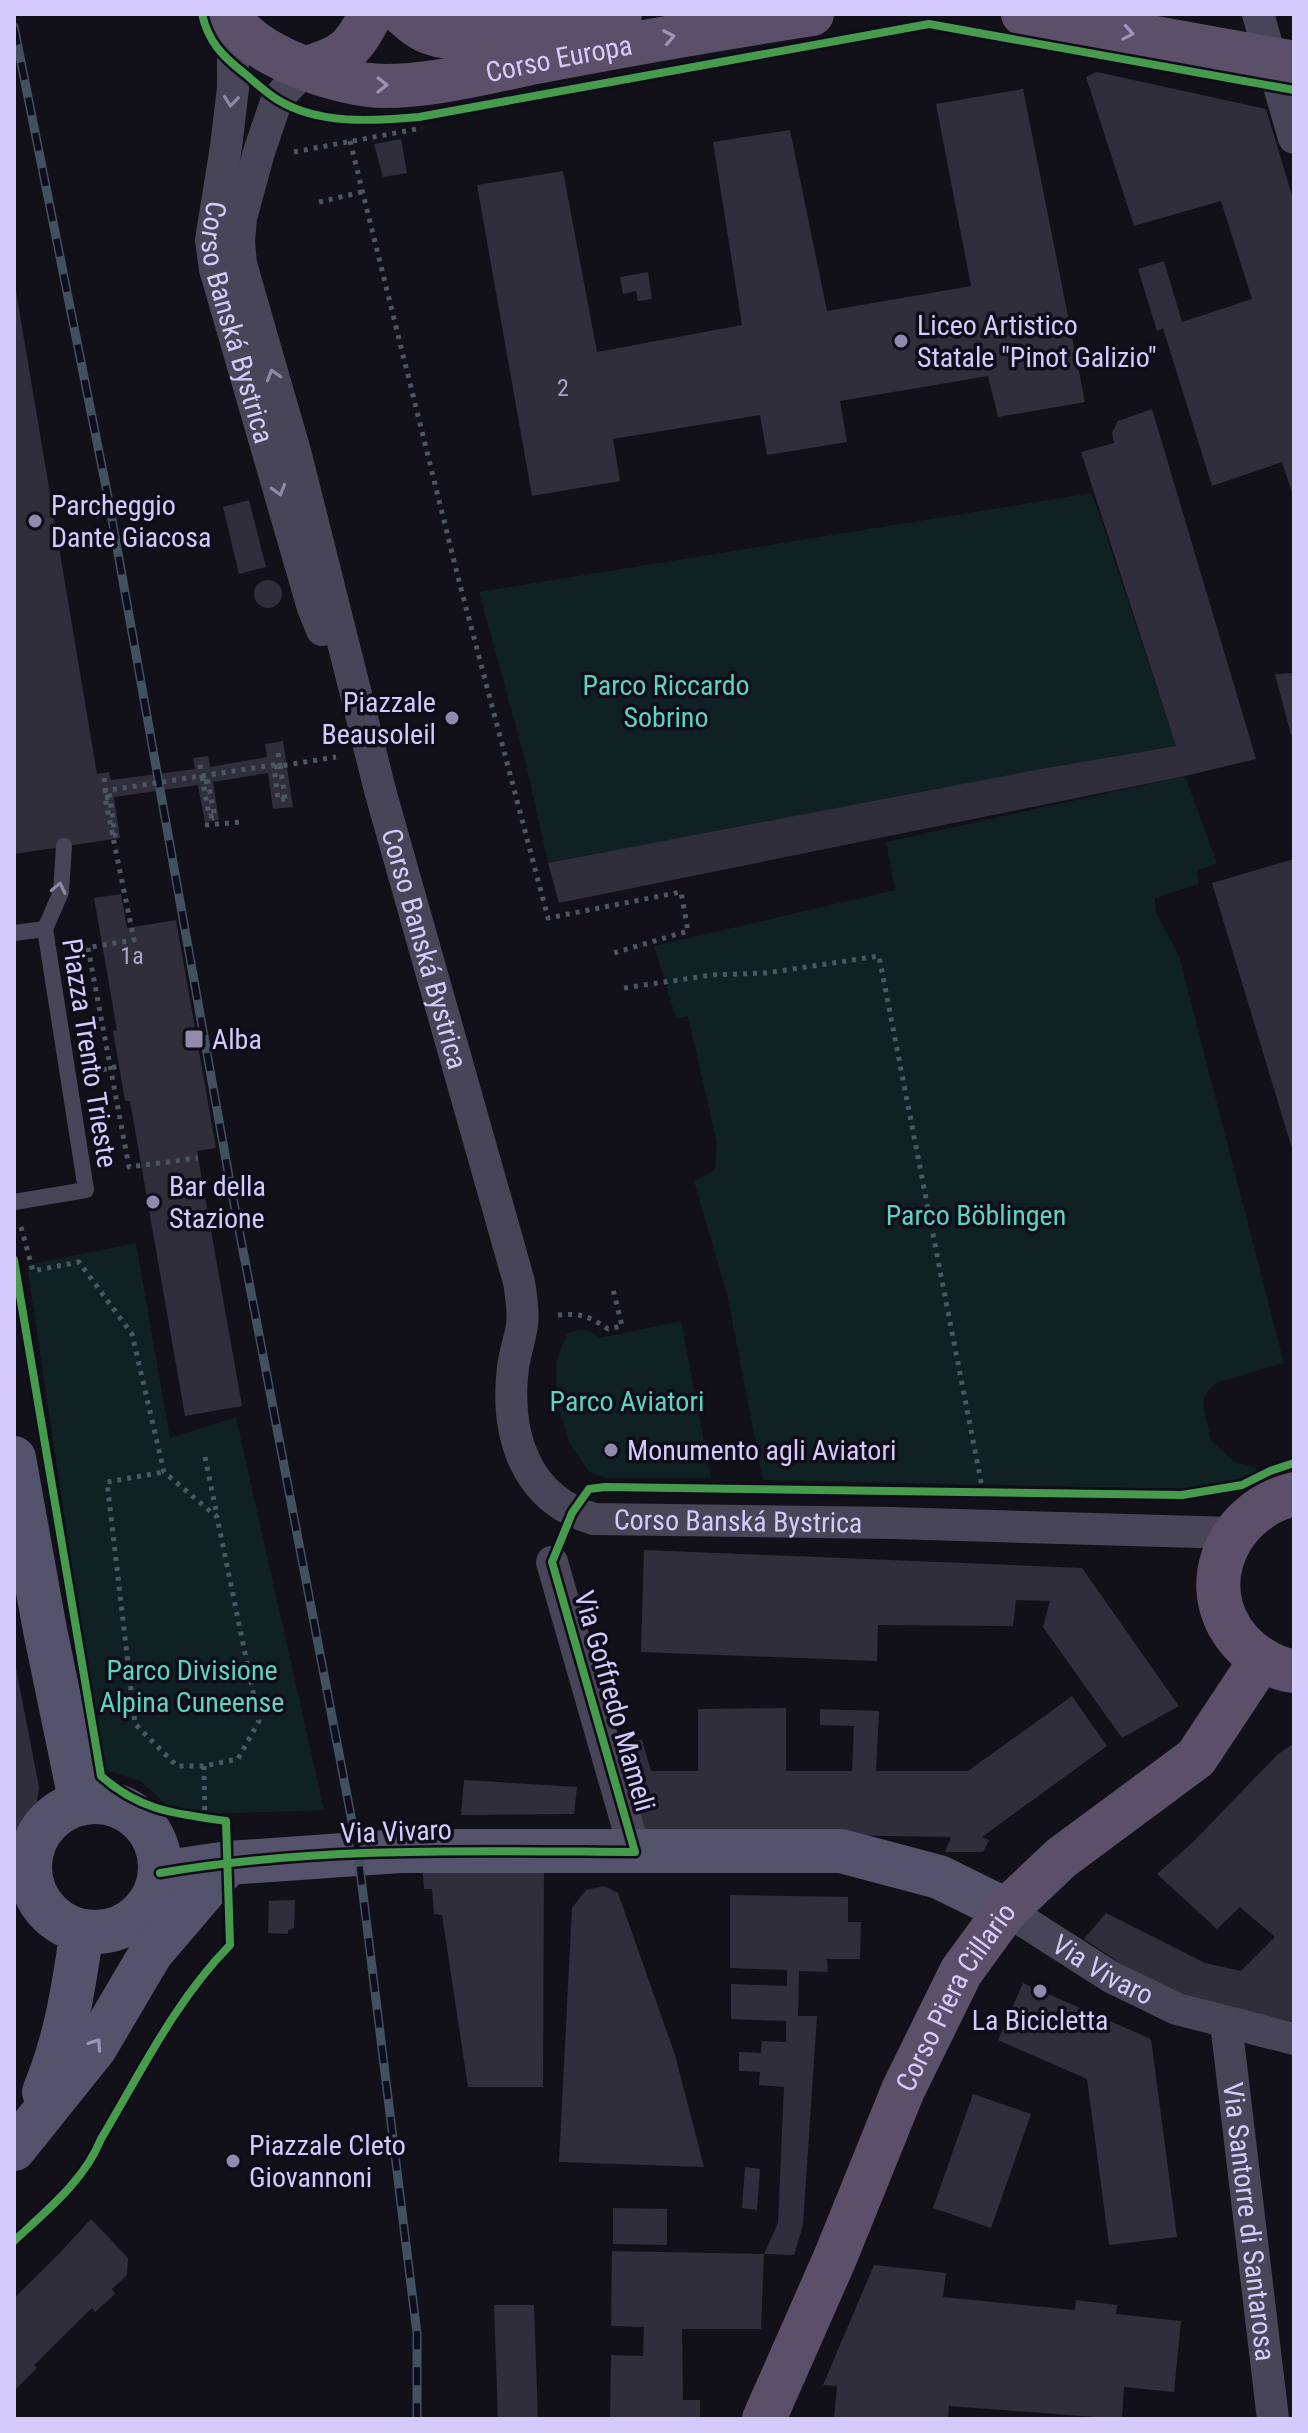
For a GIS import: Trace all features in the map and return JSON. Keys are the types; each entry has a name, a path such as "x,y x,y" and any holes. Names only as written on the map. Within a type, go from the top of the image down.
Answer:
{"main road":[{"path":"306,68 335,60 347,50 371,14"},
{"name":"Corso Europa","path":"403,14 432,34 451,38 503,34 620,14"},
{"name":"Corso Europa","path":"231,18 257,44 282,60 354,83 384,86 431,82 692,32 812,14"},
{"path":"1023,14 1276,40"},
{"path":"1175,14 1276,40"},
{"path":"14,1458 81,1804"},
{"path":"1278,1666 1239,1642 1225,1616 1219,1588 1221,1559 1233,1533 1251,1514 1274,1499 1294,1494"},
{"name":"Corso Piera Cillario","path":"764,2419 835,2258 903,2090 946,1997 961,1972 1006,1910 1061,1858 1196,1758 1278,1666"},
{"path":"101,1803 121,1808 138,1819 154,1841 159,1856 203,1856 154,1895 137,1917 103,1932 82,1931 63,1923 46,1910 22,1864 43,1828 55,1816 81,1804 101,1803"},
{"name":"Via Vivaro","path":"203,1856 400,1851 841,1851 939,1877 1006,1910"},
{"path":"22,2138 95,2048 203,1856"},
{"path":"22,2138 58,2057 69,2017 82,1931"}],"street":[{"name":"Corso Banská Bystrica","path":"231,18 233,88 211,240 215,269 354,753 519,1282 523,1323 513,1367 511,1414 521,1453 535,1481 545,1494 572,1513 609,1520 892,1523 1233,1533"},
{"path":"1276,40 1294,138"},
{"name":"Corso Banská Bystrica","path":"306,68 277,99 241,218 239,242 241,264 304,484 354,753"},
{"name":"Via Goffredo Mameli","path":"552,1562 635,1852"},
{"name":"Via Vivaro","path":"1006,1910 1111,1977 1177,2009 1294,2039"},
{"name":"Via Santorre di Santarosa","path":"1226,2023 1273,2419"}],"lane":[{"path":"45,929 61,892 64,846"},
{"name":"Piazza Trento Trieste","path":"14,933 45,929 86,1190 14,1202"}],"path":[{"path":"259,152 278,155 426,127"},
{"path":"350,141 459,581 548,918 681,892 688,931 614,953"},
{"path":"319,202 362,192"},
{"path":"278,753 285,799"},
{"path":"104,791 203,779 354,753"},
{"path":"205,825 212,821 215,818 207,777 202,777 200,765 203,779 212,821"},
{"path":"103,946 134,940 113,835 105,798 110,797 116,832 110,833 104,791 104,778 106,793 109,792 115,835 113,835"},
{"path":"203,779 209,781 215,816 209,816 203,779"},
{"path":"212,821 242,822"},
{"path":"88,948 129,1167 198,1158"},
{"path":"624,988 712,975 766,973 879,956 983,1493"},
{"path":"14,1202 33,1271 79,1262 132,1334 164,1472 217,1517"},
{"path":"523,1323 549,1331 557,1315 578,1313 608,1329 622,1326 613,1289"},
{"path":"164,1472 107,1482 135,1724 177,1766 204,1766 238,1759 259,1721 205,1457"},
{"path":"968,1492 998,1493"},
{"path":"203,1856 204,1766"},
{"path":"202,1818 203,1856"}],"green space":[{"name":"Parco Riccardo Sobrino","path":"1092,493 1176,746 548,863 524,756 479,592"},
{"name":"Parco Böblingen","path":"1185,776 1217,863 1197,871 1199,884 1155,898 1156,912 1179,956 1284,1363 1216,1383 1206,1393 1203,1403 1211,1440 1234,1462 1256,1467 1257,1473 1231,1484 1185,1489 763,1480 728,1299 694,1181 715,1170 717,1144 688,1016 676,1018 654,946 895,890 886,842"},
{"name":"Parco Divisione Alpina Cuneense","path":"136,1243 170,1438 236,1417 324,1810 178,1815 140,1781 102,1769 27,1265"},
{"name":"Parco Aviatori","path":"681,1321 711,1478 606,1478 589,1472 570,1444 558,1407 556,1361 567,1334 584,1330 600,1338"}],"building":[{"path":"1097,72 1266,109 1294,202 1294,499 1282,462 1212,486 1163,328 1157,331 1138,269 1164,261 1182,322 1252,299 1221,201 1134,226 1086,77"},
{"path":"1023,89 1085,402 998,417 988,376 840,401 847,442 767,455 760,415 613,439 620,481 532,496 477,185 563,171 597,352 742,325 713,142 790,130 827,311 971,286 936,104"},
{"path":"401,139 407,173 383,177 374,144"},
{"path":"648,272 652,299 638,301 636,291 623,294 620,277"},
{"name":"Parcheggio Dante Giacosa","path":"14,279 97,774 109,772 111,780 195,769 193,758 208,756 210,767 267,757 265,744 283,741 293,807 273,809 268,773 213,782 219,820 205,822 198,785 114,797 120,838 14,854"},
{"path":"1152,409 1256,759 559,903 548,863 1176,746 1081,452 1114,443 1112,433 1118,421"},
{"path":"249,500 266,567 239,574 223,507"},
{"path":"268,580 278,584 282,594 278,604 268,608 258,604 254,594 258,584"},
{"path":"1294,673 1294,735 1291,735 1275,674"},
{"path":"1294,859 1294,1152 1293,1152 1212,883"},
{"path":"121,894 127,928 176,920 216,1148 197,1151 242,1406 185,1416 130,1101 125,1101 113,1031 117,1030 94,898"},
{"path":"644,1550 1082,1568 1179,1706 1122,1738 1043,1627 1050,1601 1016,1600 1013,1626 878,1625 877,1661 641,1652"},
{"path":"14,1658 39,1787 34,1830 14,1829"},
{"path":"1072,1696 1107,1746 982,1837 989,1840 983,1852 945,1852 951,1837 644,1832 620,1742 642,1740 651,1771 698,1771 698,1709 786,1708 786,1771 852,1771 854,1726 820,1725 820,1709 879,1711 876,1771 968,1771"},
{"path":"1294,1743 1294,2022 1187,1998 1135,1973 1084,1939 1106,1913 1205,1963 1241,1971 1275,1937 1240,1907 1217,1929 1157,1874 1192,1843 1277,1755"},
{"path":"464,1780 577,1787 574,1814 461,1815"},
{"path":"422,1863 544,1867 543,2087 468,2087 442,1915 434,1914 432,1889 424,1889"},
{"path":"604,1886 618,1893 675,2055 704,2167 559,2162 572,1908 586,1890"},
{"path":"730,1895 848,1897 848,1922 861,1922 860,1959 827,1959 828,1972 799,1971 798,2016 817,2016 803,2225 794,2255 764,2254 778,2223 784,2087 759,2085 760,2072 739,2071 739,2052 761,2053 762,2041 786,2042 786,2021 731,2019 731,1984 787,1986 787,1970 730,1968"},
{"path":"295,1900 294,1928 288,1930 288,1934 268,1933 269,1901"},
{"path":"1023,1983 1151,2039 1177,2237 1109,2245 1087,2079 998,2040"},
{"path":"973,2094 1031,2114 991,2228 933,2208"},
{"path":"745,2167 760,2169 757,2210 742,2208"},
{"path":"613,2208 667,2209 667,2245 613,2244"},
{"path":"91,2219 128,2258 127,2275 112,2289 115,2294 95,2312 92,2308 34,2365 37,2368 14,2391 14,2298"},
{"path":"612,2251 764,2254 761,2329 682,2329 683,2400 700,2400 700,2419 610,2419 611,2355 643,2356 644,2327 611,2326"},
{"path":"874,2265 946,2273 943,2297 1075,2310 1076,2300 1117,2305 1116,2314 1181,2321 1174,2392 1124,2387 1122,2419 949,2406 948,2419 834,2419 837,2386 823,2385"},
{"path":"494,2305 534,2305 538,2419 498,2419"}],"railway":[{"path":"14,27 108,497 229,1177 358,1853 417,2334 417,2419"}],"cycle path":[{"path":"202,14 212,40 223,54 269,94 311,114 347,119 419,117 929,24 1294,90"},
{"path":"14,1260 101,1776 145,1804 175,1813 226,1821 230,1945 176,2013 75,2182 14,2241"},
{"path":"160,1873 219,1864 338,1854 635,1852 552,1562 572,1513 589,1489 1182,1495 1242,1485 1294,1463"}],"place":[{"name":"Liceo Artistico Statale \"Pinot Galizio\"","path":"901,341"},
{"name":"Parcheggio Dante Giacosa","path":"35,521"},
{"name":"Piazzale Beausoleil","path":"452,718"},
{"name":"Alba","path":"194,1039"},
{"name":"Bar della Stazione","path":"153,1202"},
{"name":"Monumento agli Aviatori","path":"611,1450"},
{"name":"La Bicicletta","path":"1040,1991"},
{"name":"Piazzale Cleto Giovannoni","path":"233,2161"}]}
